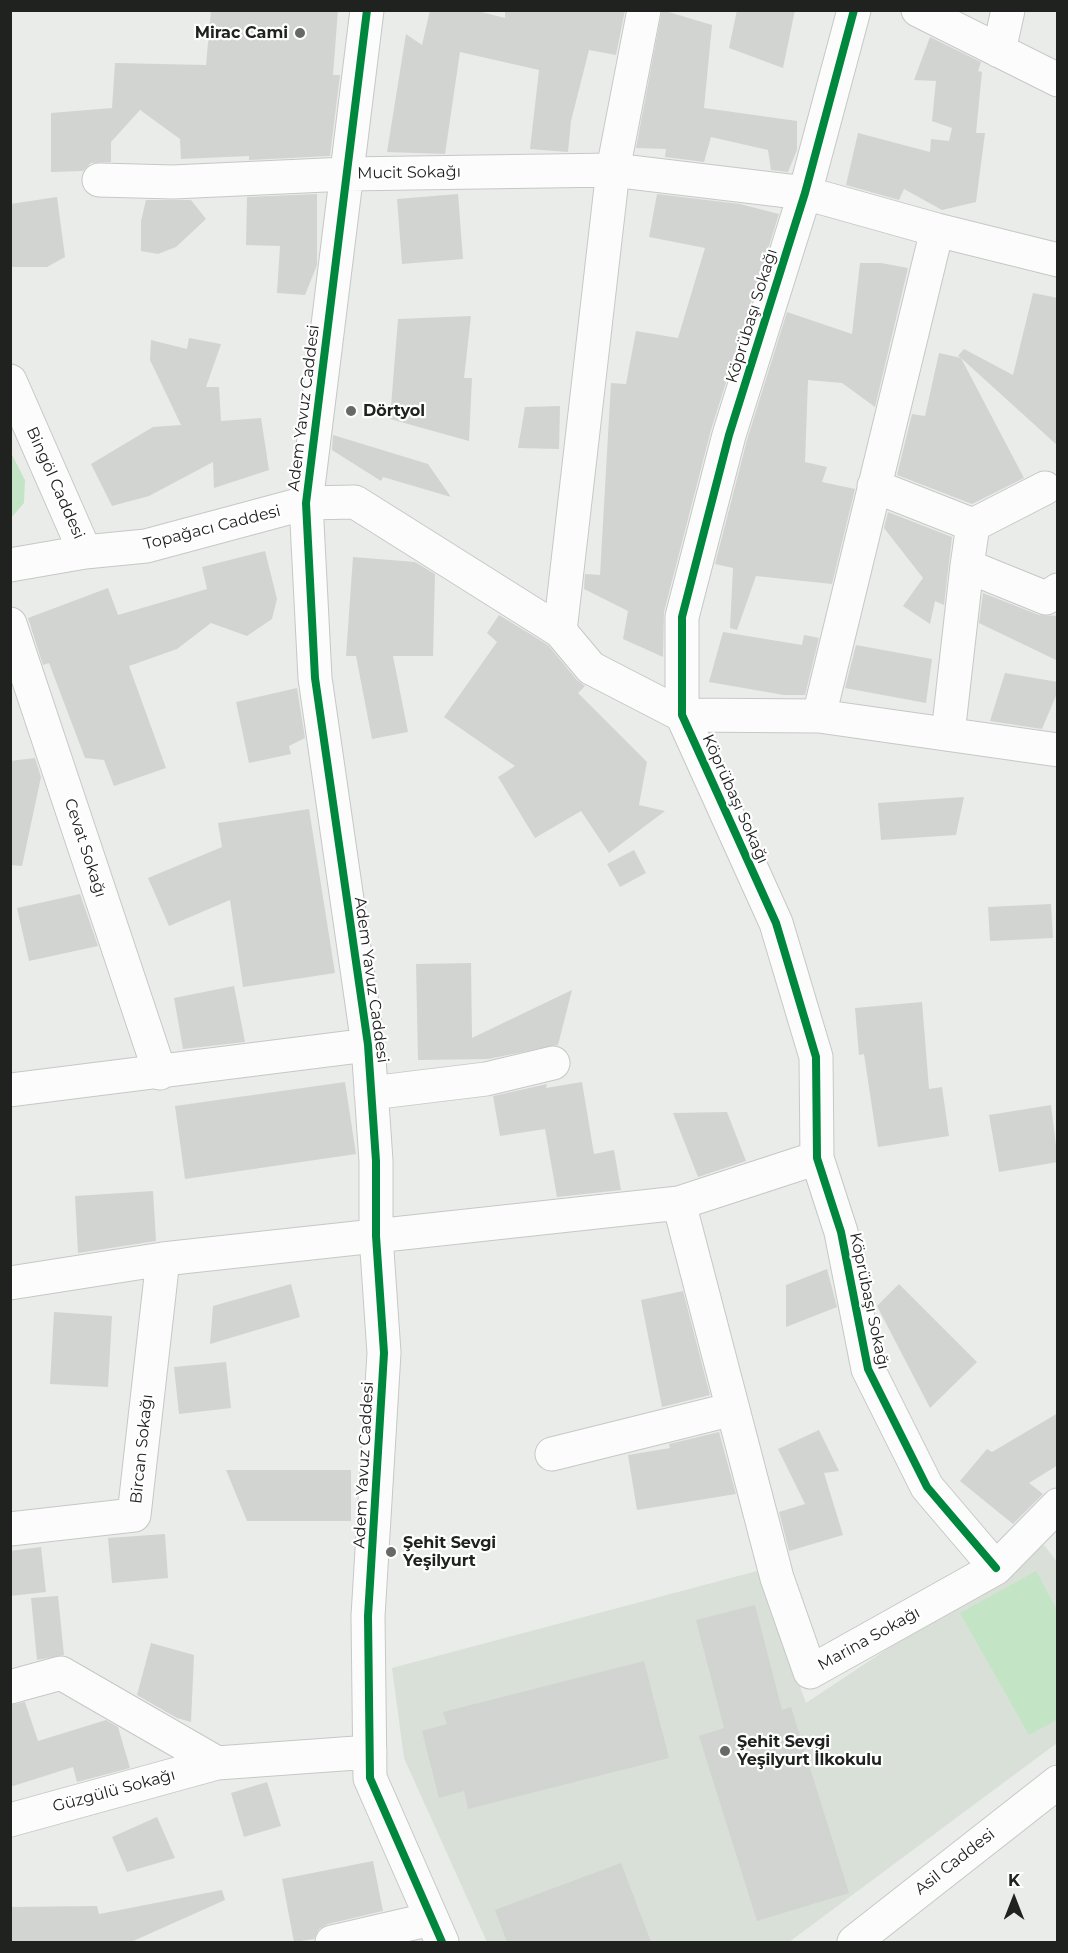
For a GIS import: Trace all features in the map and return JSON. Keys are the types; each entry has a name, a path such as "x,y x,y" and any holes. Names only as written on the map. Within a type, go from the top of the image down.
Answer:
{"street":[{"name":"Adem Yavuz Caddesi","path":"367,10 306,503 315,678 368,1045 376,1161 376,1236 384,1353 368,1616 370,1778 437,1931"},
{"path":"560,631 612,170 644,10"},
{"name":"Köprübaşı Sokağı","path":"854,10 805,193 729,435 682,617 682,715 776,923 816,1056 817,1158 841,1232 868,1369 927,1487 996,1568"},
{"path":"918,10 1058,80"},
{"path":"999,51 1008,10"},
{"name":"Mucit Sokağı","path":"99,180 173,182 347,174 612,170 805,193 937,230"},
{"path":"819,716 937,230 1058,260"},
{"name":"Bingöl Caddesi","path":"10,381 85,552"},
{"path":"874,486 973,525 1045,488"},
{"name":"Topağacı Caddesi","path":"10,565 85,552 146,546 306,503 355,502 560,631 591,668 682,715"},
{"path":"948,734 973,525"},
{"path":"967,566 1046,598 1058,590"},
{"name":"Cevat Sokağı","path":"10,624 160,1073"},
{"path":"682,715 819,716 1058,750"},
{"path":"10,1090 160,1073 368,1045"},
{"path":"371,1093 486,1079 553,1063"},
{"path":"10,1283 163,1259 679,1203 817,1158"},
{"name":"Marina Sokağı","path":"679,1203 777,1578 810,1672 996,1568 1058,1505"},
{"name":"Bircan Sokağı","path":"10,1529 134,1515 163,1259"},
{"path":"552,1454 733,1409"},
{"path":"10,1688 61,1673 217,1763"},
{"name":"Güzgülü Sokağı","path":"10,1820 217,1763 370,1752"},
{"name":"Asil Caddesi","path":"854,1942 1058,1782"},
{"path":"332,1942 437,1931"}],"shaded area":[{"name":"Şehit Sevgi Yeşilyurt İlkokulu","path":"1044,1545 1057,1562 1057,1743 789,1942 487,1942 404,1758 392,1668 757,1571 806,1703"}],"green space":[{"path":"10,451 25,480 24,503 11,518"},
{"path":"1036,1571 1057,1610 1058,1719 1029,1735 960,1613"}],"building":[{"path":"211,10 338,10 333,75 340,75 330,156 249,160 249,156 181,159 180,139 140,110 111,142 111,162 91,163 83,171 51,172 51,113 112,108 115,63 206,65"},
{"path":"430,10 473,10 505,18 505,10 625,10 616,55 589,50 571,121 568,152 530,149 539,70 460,52 445,154 387,152 406,34 422,45"},
{"path":"662,10 712,25 704,108 797,121 797,150 788,172 771,170 768,150 711,137 704,162 665,157 666,149 636,148"},
{"path":"737,10 795,10 783,68 729,48"},
{"path":"930,37 981,62 978,71 982,72 976,133 985,133 976,202 942,210 904,189 899,200 846,185 858,133 930,152 931,139 949,141 952,128 932,121 936,81 914,80"},
{"path":"317,194 317,265 305,295 277,293 280,246 246,245 247,197"},
{"path":"458,194 463,259 402,264 397,199"},
{"path":"657,194 740,204 779,214 711,430 664,612 663,657 623,639 628,611 584,589 585,574 600,575 611,383 626,384 636,331 678,338 705,248 649,237"},
{"path":"57,197 65,257 47,267 10,267 10,204"},
{"path":"146,200 191,200 206,219 176,247 158,254 141,251 141,221"},
{"path":"860,263 881,263 908,268 875,407 842,383 808,380 805,462 827,467 822,482 855,489 832,584 756,576 737,630 730,628 733,568 715,564 747,440 787,312 852,334"},
{"path":"1033,293 1058,298 1058,446 958,356 964,349 1013,375"},
{"path":"471,316 464,378 472,378 469,441 390,419 398,319"},
{"path":"189,338 221,344 206,387 219,387 221,421 261,418 269,470 214,488 213,462 149,496 112,506 91,464 153,427 181,425 150,360 151,340 187,349"},
{"path":"939,353 961,358 1024,478 972,504 897,475 912,414 925,416"},
{"path":"560,406 559,449 518,448 525,407"},
{"path":"333,435 428,464 451,497 383,477 381,481 332,450"},
{"path":"888,512 952,537 944,605 935,601 930,624 903,606 923,578 884,528"},
{"path":"265,551 277,599 272,619 247,636 211,623 177,649 129,666 166,768 114,786 104,760 85,758 49,663 43,665 28,618 108,588 118,615 207,589 202,567"},
{"path":"353,557 415,562 435,574 433,656 393,656 408,732 372,739 356,656 346,656"},
{"path":"983,593 1039,615 1058,616 1058,661 979,623"},
{"path":"499,615 548,645 577,680 585,686 578,693 647,762 639,805 665,811 609,853 581,811 535,838 498,777 515,766 444,717 497,642 487,633"},
{"path":"723,632 802,645 804,635 819,638 805,695 784,695 709,682"},
{"path":"856,645 932,659 926,703 845,688"},
{"path":"1005,673 1058,682 1058,691 1042,729 990,721"},
{"path":"297,688 305,738 289,746 291,754 249,763 236,702"},
{"path":"35,758 41,777 22,866 10,865 10,761"},
{"path":"964,797 956,835 881,840 878,803"},
{"path":"309,809 335,973 243,987 230,900 169,926 148,878 222,847 218,823"},
{"path":"634,850 646,873 620,887 607,864"},
{"path":"80,894 98,946 29,961 17,908"},
{"path":"1051,904 1053,938 990,941 988,907"},
{"path":"471,963 472,1038 572,990 558,1045 488,1059 418,1060 416,964"},
{"path":"234,986 245,1042 183,1049 174,998"},
{"path":"922,1002 929,1089 942,1087 949,1136 878,1147 864,1054 859,1055 855,1008"},
{"path":"345,1082 356,1154 185,1179 175,1106"},
{"path":"582,1082 594,1154 614,1150 621,1190 557,1197 545,1129 500,1136 493,1096 547,1084 546,1088"},
{"path":"1051,1105 1058,1162 999,1172 989,1115"},
{"path":"727,1112 746,1161 698,1177 673,1113"},
{"path":"153,1191 156,1241 78,1253 75,1196"},
{"path":"827,1269 837,1307 786,1327 786,1285"},
{"path":"291,1284 300,1317 210,1344 213,1306"},
{"path":"899,1284 977,1362 930,1408 877,1306"},
{"path":"683,1291 710,1395 662,1407 641,1300"},
{"path":"54,1312 112,1316 108,1387 50,1384"},
{"path":"226,1362 231,1408 179,1414 174,1367"},
{"path":"1058,1413 1058,1465 1029,1483 1043,1494 1013,1524 960,1481 987,1449 992,1452"},
{"path":"819,1430 839,1471 824,1473 843,1535 789,1551 779,1512 805,1504 778,1449"},
{"path":"719,1432 736,1494 637,1510 628,1455 670,1448 669,1444"},
{"path":"226,1470 351,1470 351,1521 247,1521"},
{"path":"165,1534 168,1578 112,1583 108,1538"},
{"path":"41,1547 46,1592 10,1596 10,1551"},
{"path":"58,1596 64,1655 37,1660 31,1598"},
{"path":"755,1605 782,1710 791,1707 849,1893 757,1921 699,1736 724,1728 696,1620"},
{"path":"151,1643 194,1655 191,1722 177,1718 137,1695"},
{"path":"644,1661 669,1758 468,1809 464,1791 439,1798 422,1731 447,1724 443,1712"},
{"path":"25,1702 38,1741 106,1720 118,1727 130,1768 77,1782 73,1767 10,1787 10,1705"},
{"path":"267,1782 281,1826 244,1837 231,1793"},
{"path":"157,1817 175,1858 127,1872 112,1837"},
{"path":"373,1861 383,1911 328,1924 319,1929 314,1939 294,1942 282,1879"},
{"path":"621,1863 651,1942 507,1942 495,1910"},
{"path":"222,1890 225,1900 131,1942 10,1942 10,1907 97,1906 99,1914"}],"cycle path":[{"path":"367,10 306,503 315,678 368,1045 376,1161 376,1236 384,1353 368,1616 370,1778 442,1942"},
{"path":"854,10 805,193 729,435 682,617 682,715 776,923 816,1057 817,1158 841,1232 868,1369 927,1487 996,1568"}],"place":[{"name":"Mirac Cami","path":"300,33"},
{"name":"Dörtyol","path":"351,411"},
{"name":"Şehit Sevgi Yeşilyurt","path":"391,1552"},
{"name":"Şehit Sevgi Yeşilyurt İlkokulu","path":"725,1751"}]}
